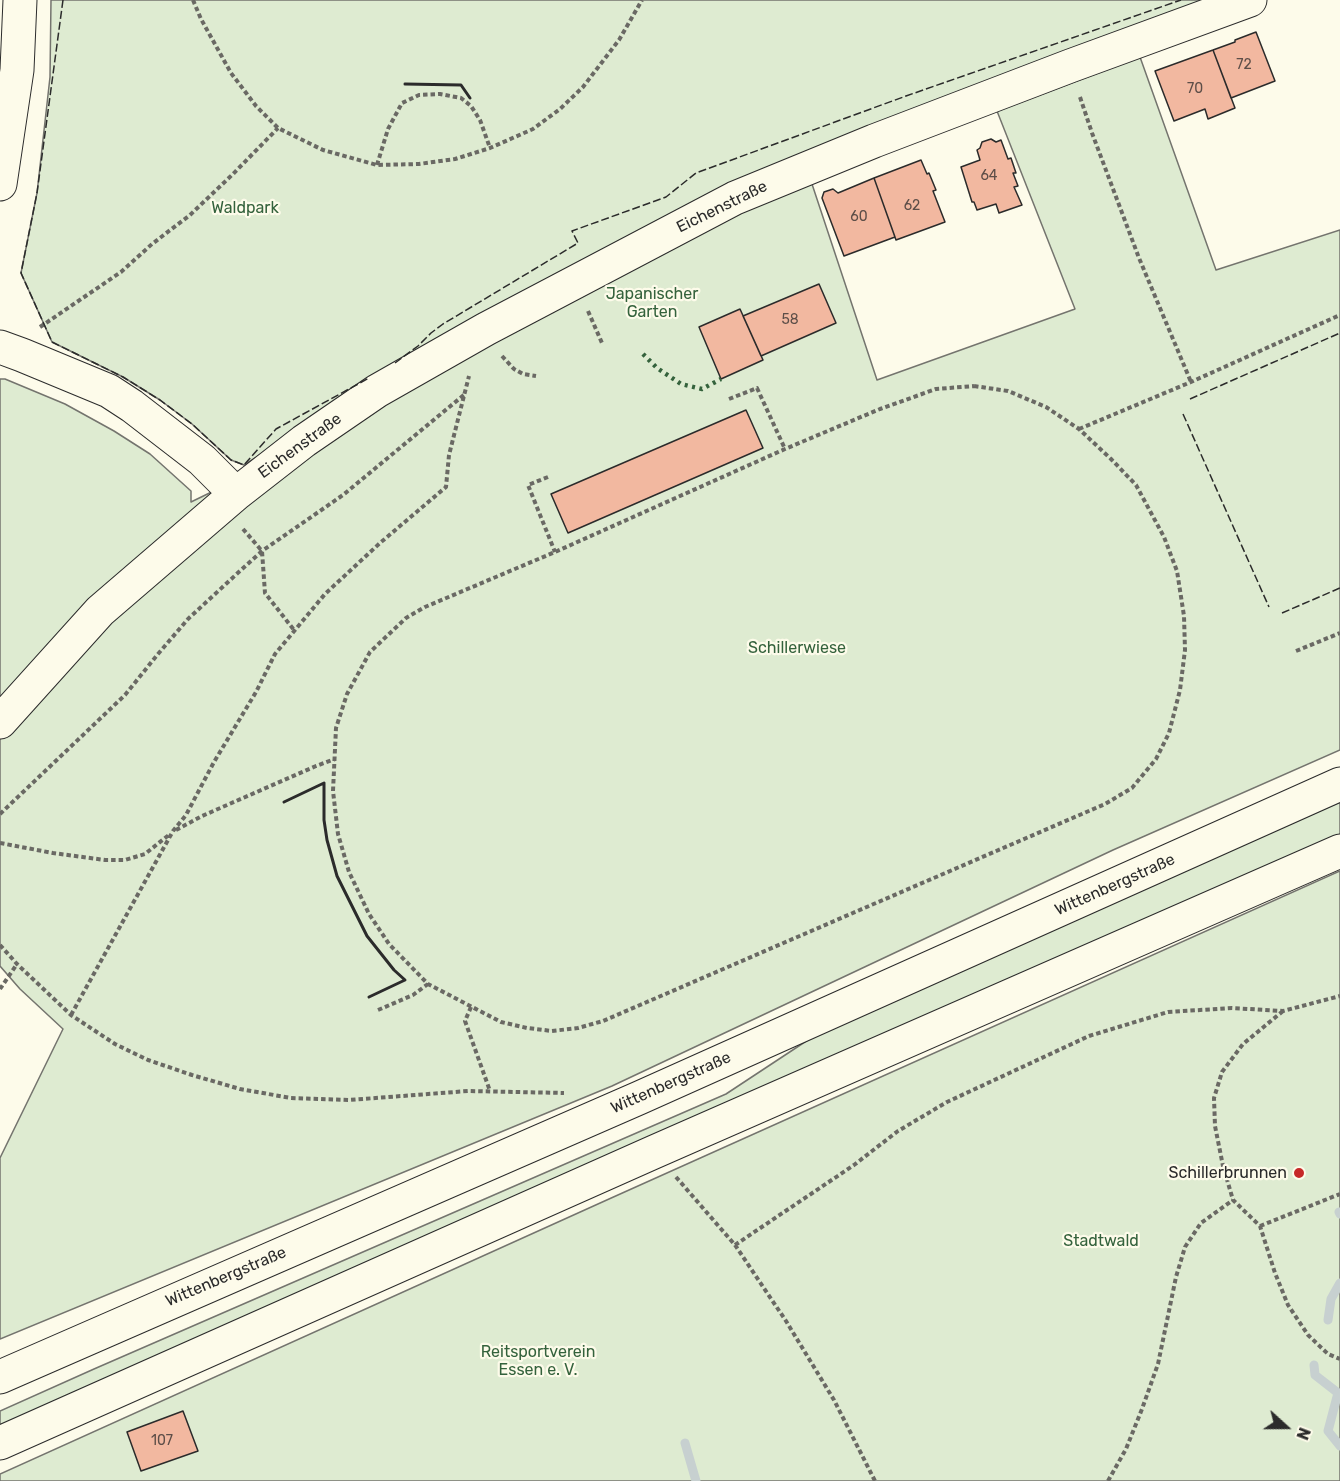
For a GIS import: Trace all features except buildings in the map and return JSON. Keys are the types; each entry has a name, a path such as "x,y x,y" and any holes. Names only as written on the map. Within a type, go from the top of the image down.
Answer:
{"main road":[{"path":"0,184 17,70 20,0"},
{"name":"Eichenstraße","path":"0,722 100,611 229,500 304,441 377,391 575,281 735,198 874,141 1250,0"},
{"path":"0,347 109,391 132,406 202,460 229,500"},
{"name":"Wittenbergstraße","path":"0,1377 639,1098 1340,784"},
{"path":"0,1443 654,1152 1340,851"}],"path":[{"path":"193,0 201,20 231,73 256,106 278,128 323,150 377,165 418,164 455,159 490,148 533,129 560,109 583,87 619,40 642,0"},
{"path":"1070,66 1092,133 1139,258 1191,381"},
{"path":"377,165 388,129 402,104 419,95 440,94 460,98 466,102 480,120 490,148"},
{"path":"36,329 120,272 190,215 278,128"},
{"path":"1079,429 1340,315"},
{"path":"591,317 602,343"},
{"path":"70,1015 173,831 186,815 214,762 256,692 275,654 333,586 446,487 449,455 465,394 477,334"},
{"path":"974,386 1008,391 1046,407 1079,429 1136,485 1164,537 1177,572 1184,616 1185,650 1180,690 1169,733 1156,759 1131,788 1105,804 603,1021 578,1028 552,1031 527,1028 501,1022 428,984 389,944 369,914 349,872 338,834 333,790 336,728 347,694 370,652 406,618 425,607 555,552 785,449 936,389 974,386"},
{"path":"729,399 757,388 785,449"},
{"path":"0,814 125,695 188,619 262,551 343,495 465,394"},
{"path":"548,477 528,485 555,552"},
{"path":"229,500 262,551 265,593 294,630"},
{"path":"1296,651 1340,633"},
{"path":"0,843 52,853 105,860 125,860 145,854 173,831 202,816 334,759"},
{"path":"0,945 70,1015 116,1044 148,1060 240,1089 291,1098 350,1100 468,1091 571,1094"},
{"path":"0,989 17,964"},
{"path":"378,1010 413,995 428,984"},
{"path":"735,1245 854,1165 917,1119 947,1102 1089,1036 1168,1012 1232,1008 1283,1011 1340,996"},
{"path":"471,1007 465,1021 490,1091"},
{"path":"1283,1011 1243,1044 1222,1072 1214,1098 1215,1126 1233,1200 1260,1226 1288,1305 1308,1335 1328,1354 1340,1359"},
{"path":"654,1152 735,1245 786,1321 834,1400 875,1481"},
{"path":"1260,1226 1340,1194"},
{"path":"1108,1481 1130,1439 1158,1364 1176,1277 1185,1247 1201,1223 1233,1200"}],"green space":[{"name":"Waldpark","path":"51,0 1211,0 1073,56 375,382 244,465 231,460 192,424 160,400 123,377 52,342 21,273 37,193 50,77"},
{"path":"1140,57 1216,270 1340,230 1340,750 1113,850 612,1086 0,1339 0,1158 63,1029 20,989 0,966 0,379 65,404 150,454 191,491 191,502 304,447 381,393 809,175 877,380 1075,309 997,111"},
{"path":"1340,802 1340,837 0,1426 0,1411 726,1094 817,1034"},
{"name":"Stadtwald","path":"1340,871 1340,1481 0,1481 0,1474"}],"waterway":[{"path":"1328,1320 1331,1299 1340,1283"},
{"path":"1314,1365 1315,1375 1338,1393 1328,1431 1340,1446"},
{"path":"685,1443 696,1481"}],"hedge":[{"path":"643,354 657,368 681,384 702,389 721,379"}],"fence":[{"path":"63,0 37,193 21,273 52,342 123,377 160,400 192,424 231,460 244,465 276,429 369,378"},
{"path":"395,363 443,324 578,243 572,231 666,197 696,173 906,96 1181,0"},
{"path":"1190,399 1340,333"},
{"path":"1183,414 1269,607"},
{"path":"1282,613 1340,588"}],"wall":[{"path":"405,84 461,85 470,98"},
{"path":"284,802 324,783 324,820 337,876 367,936 405,980 369,997"}],"place":[{"name":"Schillerbrunnen","path":"1299,1173"}],"park label":[{"name":"Japanischer Garten","path":"652,303"},
{"name":"Schillerwiese","path":"797,648"},
{"name":"Reitsportverein Essen e. V.","path":"538,1361"}]}
